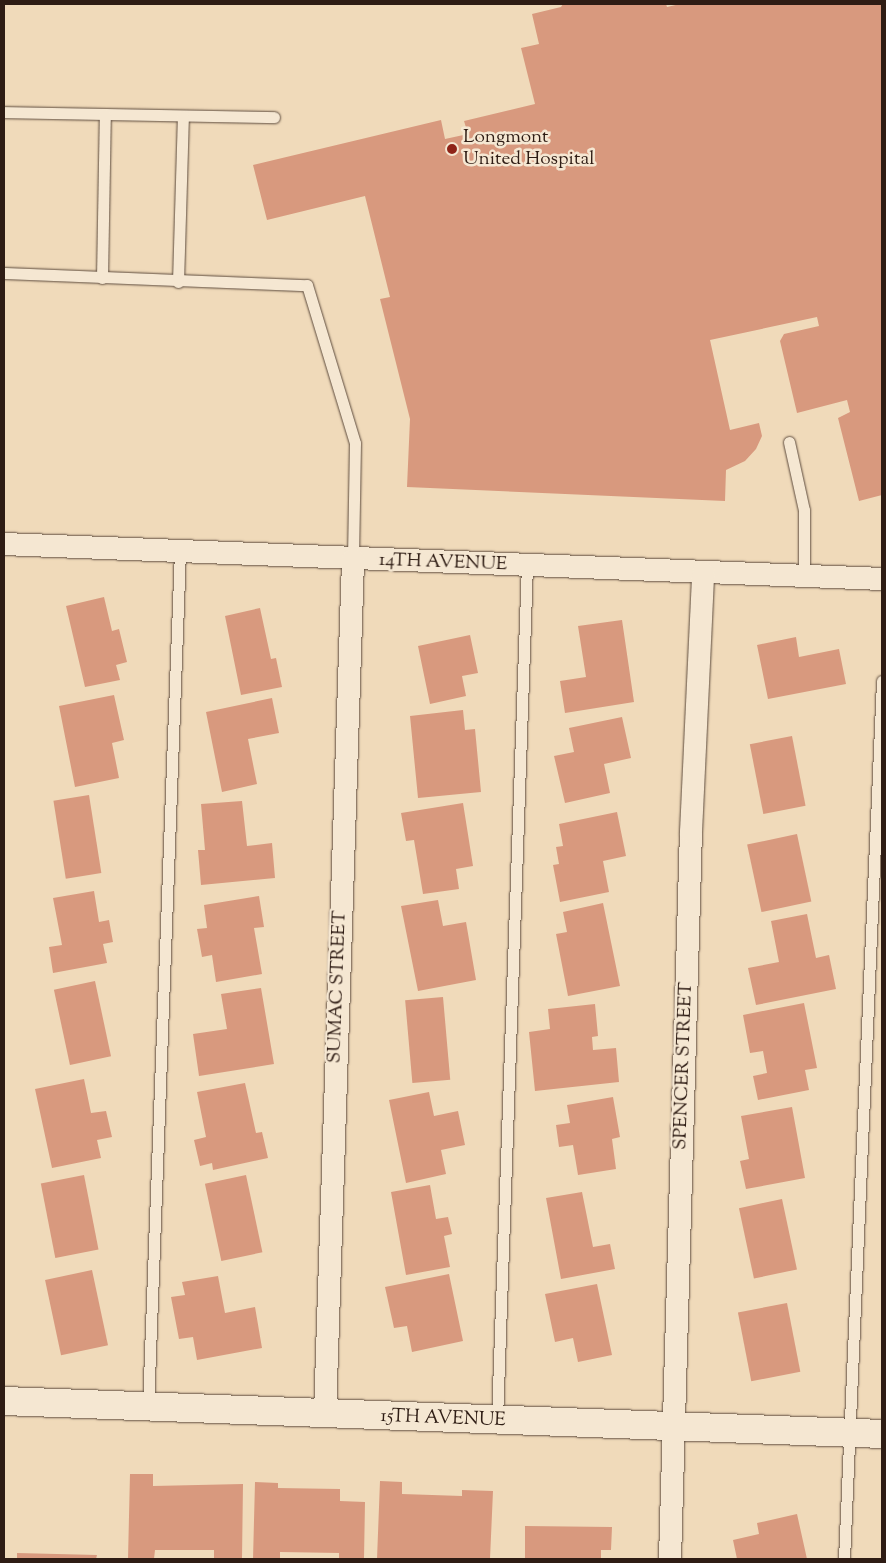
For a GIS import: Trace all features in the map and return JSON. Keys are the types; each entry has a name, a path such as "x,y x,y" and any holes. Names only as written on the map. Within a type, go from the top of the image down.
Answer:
{"street":[{"name":"14TH AVENUE","path":"4,544 353,560 882,579"},
{"name":"SUMAC STREET","path":"325,1414 353,560"},
{"name":"SPENCER STREET","path":"670,1559 672,1427 702,573"},
{"name":"15TH AVENUE","path":"4,1401 882,1434"}],"lane":[{"path":"4,112 274,117"},
{"path":"102,278 105,114"},
{"path":"178,282 183,116"},
{"path":"4,273 178,282 307,285 355,443 353,560"},
{"path":"789,442 804,510 804,576"},
{"path":"148,1406 180,552"},
{"path":"497,1421 527,566"},
{"path":"844,1559 882,681"}],"building":[{"path":"563,4 666,4 667,7 680,4 882,4 882,495 859,501 838,418 850,412 847,400 797,413 780,341 784,334 819,326 817,317 710,340 730,430 759,423 762,436 756,449 745,461 726,470 725,501 407,487 410,419 380,299 390,297 365,196 267,220 253,165 441,120 445,139 468,134 464,121 535,104 521,48 539,44 532,14 561,7"},
{"path":"104,597 112,631 119,629 127,662 116,665 120,680 85,687 66,606"},
{"path":"260,608 271,659 276,658 282,687 241,695 225,616"},
{"path":"622,620 634,702 565,713 560,681 586,677 578,626"},
{"path":"470,635 478,673 462,676 466,696 430,704 418,646"},
{"path":"796,637 799,657 839,649 846,684 768,699 757,645"},
{"path":"114,695 124,740 112,743 119,778 75,787 59,706"},
{"path":"272,698 279,733 248,739 257,784 222,792 206,712"},
{"path":"463,710 465,730 475,729 481,792 418,798 410,716"},
{"path":"622,717 631,758 604,764 610,793 565,803 554,756 574,752 569,728"},
{"path":"792,736 806,806 763,814 750,744"},
{"path":"89,795 101,873 66,879 53,801"},
{"path":"242,801 247,846 272,843 275,878 201,885 198,850 205,850 201,804"},
{"path":"463,803 473,866 456,869 459,889 423,894 414,840 406,841 401,813"},
{"path":"617,812 626,856 603,861 609,892 560,902 553,865 559,864 556,847 563,846 559,824"},
{"path":"797,834 811,901 761,912 747,845"},
{"path":"94,891 99,922 109,920 113,942 103,944 107,963 53,973 49,947 62,945 53,898"},
{"path":"259,896 264,927 254,928 262,974 216,982 212,955 202,957 197,929 207,928 204,905"},
{"path":"438,900 443,926 466,922 476,980 418,991 401,906"},
{"path":"603,903 620,986 568,996 556,934 567,932 563,912"},
{"path":"807,914 816,958 829,955 836,989 756,1005 748,968 779,962 771,921"},
{"path":"95,981 111,1056 70,1065 54,990"},
{"path":"261,988 274,1064 199,1076 193,1034 227,1029 221,994"},
{"path":"443,997 450,1080 412,1083 405,1000"},
{"path":"804,1003 817,1068 805,1070 809,1090 758,1100 753,1076 767,1073 763,1051 750,1053 743,1015"},
{"path":"595,1004 598,1036 592,1037 593,1050 616,1048 619,1082 535,1091 529,1032 550,1029 548,1009"},
{"path":"84,1079 91,1113 106,1111 112,1137 97,1140 101,1158 52,1168 35,1089"},
{"path":"245,1083 256,1133 262,1132 268,1158 213,1170 212,1163 200,1166 194,1140 206,1137 197,1092"},
{"path":"429,1092 434,1116 458,1111 465,1145 441,1150 446,1174 406,1183 389,1100"},
{"path":"613,1097 620,1137 612,1139 616,1169 578,1175 573,1145 559,1147 556,1125 570,1123 567,1105"},
{"path":"792,1107 805,1178 746,1189 740,1161 749,1159 741,1116"},
{"path":"84,1175 99,1250 55,1258 41,1183"},
{"path":"246,1175 262,1252 221,1261 205,1184"},
{"path":"430,1185 436,1219 448,1217 452,1234 444,1236 450,1267 406,1275 391,1192"},
{"path":"582,1192 593,1247 610,1244 615,1269 561,1279 546,1198"},
{"path":"782,1199 797,1269 754,1279 739,1208"},
{"path":"92,1270 108,1345 61,1355 45,1280"},
{"path":"449,1274 463,1341 412,1352 407,1326 394,1328 385,1287"},
{"path":"218,1276 225,1313 255,1307 262,1348 197,1360 193,1337 179,1339 171,1297 185,1295 182,1282"},
{"path":"597,1284 612,1355 578,1362 573,1338 555,1342 545,1294"},
{"path":"787,1303 800,1372 751,1381 738,1313"},
{"path":"130,1474 153,1474 153,1486 243,1484 242,1559 214,1559 214,1550 155,1550 154,1559 128,1559"},
{"path":"380,1481 402,1482 402,1494 462,1496 462,1490 493,1491 490,1559 377,1559"},
{"path":"255,1482 278,1483 278,1488 340,1489 340,1501 365,1502 364,1559 339,1559 339,1553 280,1552 280,1559 253,1559"},
{"path":"797,1514 807,1559 737,1559 733,1540 759,1534 757,1523"},
{"path":"525,1526 612,1527 611,1550 601,1550 601,1559 525,1559"},
{"path":"17,1553 97,1555 96,1559 17,1559"}],"place":[{"name":"Longmont United Hospital","path":"452,149"}]}
